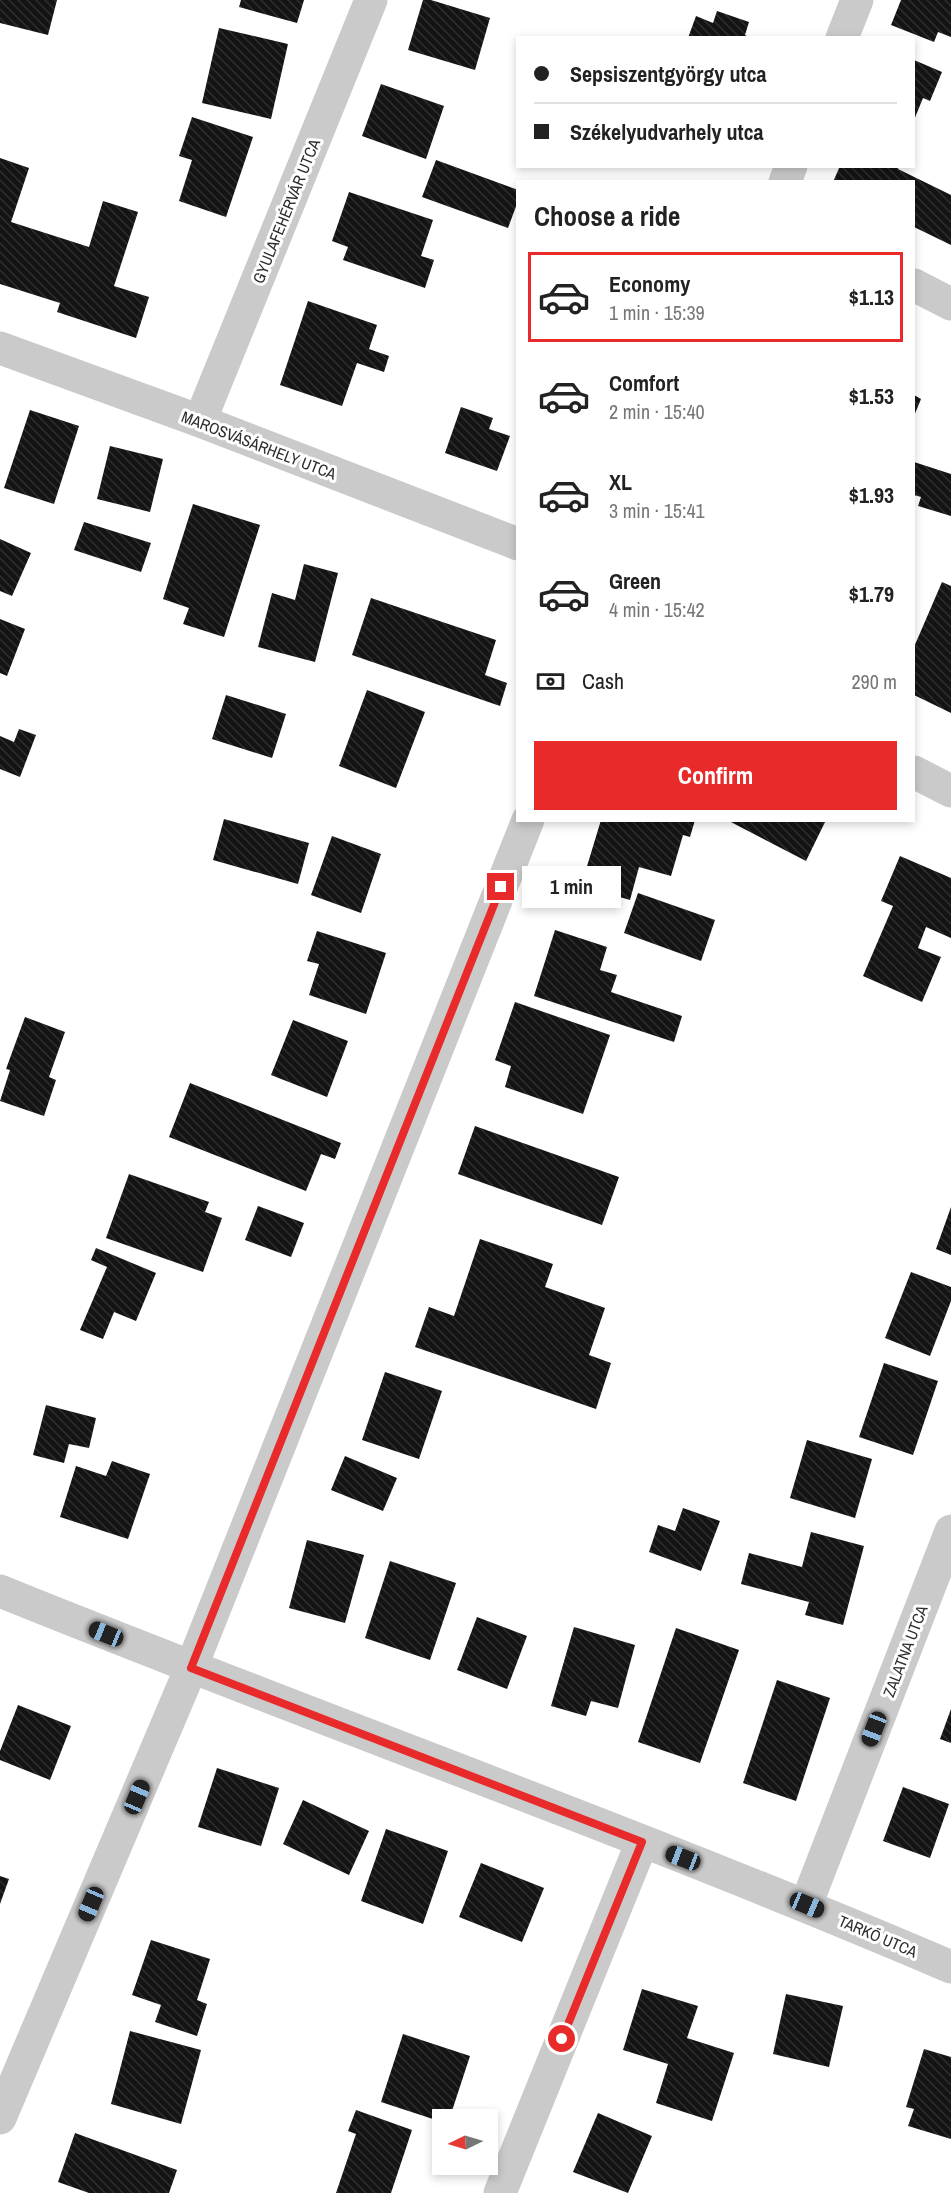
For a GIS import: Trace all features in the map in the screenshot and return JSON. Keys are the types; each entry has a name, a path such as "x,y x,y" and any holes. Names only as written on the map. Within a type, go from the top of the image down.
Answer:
{"street":[{"name":"GYULAFEHÉRVÁR UTCA","path":"200,421 371,0"},
{"path":"843,36 857,0"},
{"path":"915,286 951,304"},
{"name":"MAROSVÁSÁRHELY UTCA","path":"0,348 200,421 516,543"},
{"path":"915,773 951,791"},
{"path":"0,2118 191,1668 527,822"},
{"name":"ZALATNA UTCA","path":"807,1905 951,1531"},
{"name":"TARKŐ UTCA","path":"0,1591 191,1668 807,1905 951,1967"},
{"path":"500,2193 642,1842"}],"building":[{"path":"0,0 57,0 48,35 0,23"},
{"path":"241,0 304,0 297,23 239,7"},
{"path":"423,0 431,0 490,18 475,70 408,50"},
{"path":"901,0 951,0 951,37 938,32 934,42 891,25"},
{"path":"717,11 749,22 745,35 747,36 689,36 696,16 713,23"},
{"path":"219,28 288,44 271,119 202,103"},
{"path":"915,60 942,72 930,101 923,98 915,118"},
{"path":"381,84 444,106 426,159 362,136"},
{"path":"192,117 253,137 226,217 179,201 192,160 179,156"},
{"path":"0,158 29,168 11,222 89,247 103,201 138,212 114,286 149,297 136,338 57,312 60,303 0,284"},
{"path":"436,160 516,189 516,206 508,228 422,197"},
{"path":"839,168 898,168 951,195 951,245 915,227 915,180 834,180"},
{"path":"349,192 433,220 421,256 434,260 425,288 343,260 348,247 332,241"},
{"path":"308,301 377,325 369,349 389,356 384,372 357,363 342,406 280,385"},
{"path":"915,396 921,399 915,414"},
{"path":"461,407 493,418 489,429 510,436 497,471 445,453"},
{"path":"30,410 79,426 54,504 4,488"},
{"path":"110,446 163,459 150,512 97,499"},
{"path":"915,462 951,474 951,516 918,506 921,497 915,495"},
{"path":"193,504 260,525 224,637 183,624 189,608 163,599"},
{"path":"84,522 151,543 141,572 74,550"},
{"path":"0,539 31,553 12,596 0,591"},
{"path":"304,564 338,573 315,662 258,647 272,593 295,600"},
{"path":"942,582 951,586 951,713 915,695 915,645"},
{"path":"371,598 496,640 485,675 507,683 500,706 352,655"},
{"path":"0,619 25,629 7,676 0,673"},
{"path":"367,690 425,712 396,788 339,766"},
{"path":"226,695 286,714 272,758 212,739"},
{"path":"19,729 36,735 20,777 0,769 0,736 14,742"},
{"path":"224,819 309,843 298,884 213,860"},
{"path":"600,822 694,822 690,837 683,835 671,876 639,867 630,900 581,886"},
{"path":"731,822 825,822 806,861"},
{"path":"332,836 381,854 361,913 311,895"},
{"path":"900,856 951,878 951,938 926,927 918,948 941,957 922,1002 863,976 893,906 881,901"},
{"path":"638,893 715,920 701,961 624,933"},
{"path":"555,930 607,947 600,970 617,975 611,992 682,1016 674,1042 534,996"},
{"path":"317,931 386,953 366,1014 309,995 319,964 307,961"},
{"path":"515,1002 610,1035 583,1114 505,1087 511,1066 495,1060"},
{"path":"25,1017 65,1032 49,1077 56,1080 44,1116 0,1101 10,1070 6,1069"},
{"path":"293,1020 348,1041 327,1097 271,1075"},
{"path":"190,1083 341,1143 335,1159 321,1154 306,1191 169,1137"},
{"path":"475,1126 619,1177 602,1225 458,1174"},
{"path":"129,1174 209,1202 205,1212 222,1218 203,1272 106,1238"},
{"path":"258,1206 304,1223 291,1257 245,1240"},
{"path":"951,1207 951,1255 936,1249"},
{"path":"480,1239 553,1264 545,1287 605,1308 589,1355 611,1363 596,1409 415,1347 429,1307 454,1316"},
{"path":"96,1248 156,1273 136,1321 114,1312 103,1339 80,1330 107,1267 91,1260"},
{"path":"911,1272 951,1287 951,1301 930,1356 885,1338"},
{"path":"884,1363 938,1381 913,1455 859,1437"},
{"path":"385,1372 442,1391 419,1459 362,1440"},
{"path":"46,1405 96,1418 89,1448 69,1444 64,1463 33,1455"},
{"path":"807,1440 872,1459 855,1518 790,1498"},
{"path":"345,1456 397,1478 383,1511 331,1490"},
{"path":"112,1461 150,1474 128,1539 60,1517 76,1466 106,1476"},
{"path":"683,1508 720,1521 701,1571 649,1552 658,1525 675,1531"},
{"path":"811,1532 864,1546 843,1625 805,1615 809,1602 741,1584 749,1553 802,1567"},
{"path":"307,1540 364,1555 345,1623 289,1608"},
{"path":"390,1561 456,1583 430,1660 365,1638"},
{"path":"477,1617 527,1636 507,1689 457,1670"},
{"path":"574,1627 635,1645 618,1708 591,1701 586,1716 551,1706"},
{"path":"676,1628 739,1650 700,1763 638,1742"},
{"path":"777,1680 830,1698 796,1801 743,1783"},
{"path":"18,1705 71,1726 50,1780 0,1760 0,1751"},
{"path":"951,1709 951,1743 940,1739"},
{"path":"217,1768 279,1788 261,1846 198,1827"},
{"path":"903,1787 949,1804 930,1858 883,1841"},
{"path":"303,1800 369,1831 349,1875 283,1844"},
{"path":"386,1829 448,1851 423,1924 361,1901"},
{"path":"481,1863 544,1888 522,1942 459,1917"},
{"path":"0,1876 9,1879 0,1904"},
{"path":"151,1940 210,1959 197,2000 207,2004 197,2036 155,2022 161,2005 132,1995"},
{"path":"642,1989 698,2006 687,2038 734,2053 712,2121 656,2103 668,2064 623,2050"},
{"path":"786,1994 843,2006 829,2067 773,2054"},
{"path":"130,2031 201,2050 181,2124 111,2104"},
{"path":"403,2034 470,2056 453,2109 432,2109 432,2119 381,2102"},
{"path":"924,2049 951,2057 951,2139 908,2126 914,2109 906,2107"},
{"path":"356,2110 412,2130 391,2193 336,2193 356,2134 348,2131"},
{"path":"598,2113 652,2136 628,2193 573,2172"},
{"path":"75,2133 177,2170 169,2193 89,2193 58,2182"}],"route":[{"path":"501,887 191,1668 642,1842 562,2039"}]}
